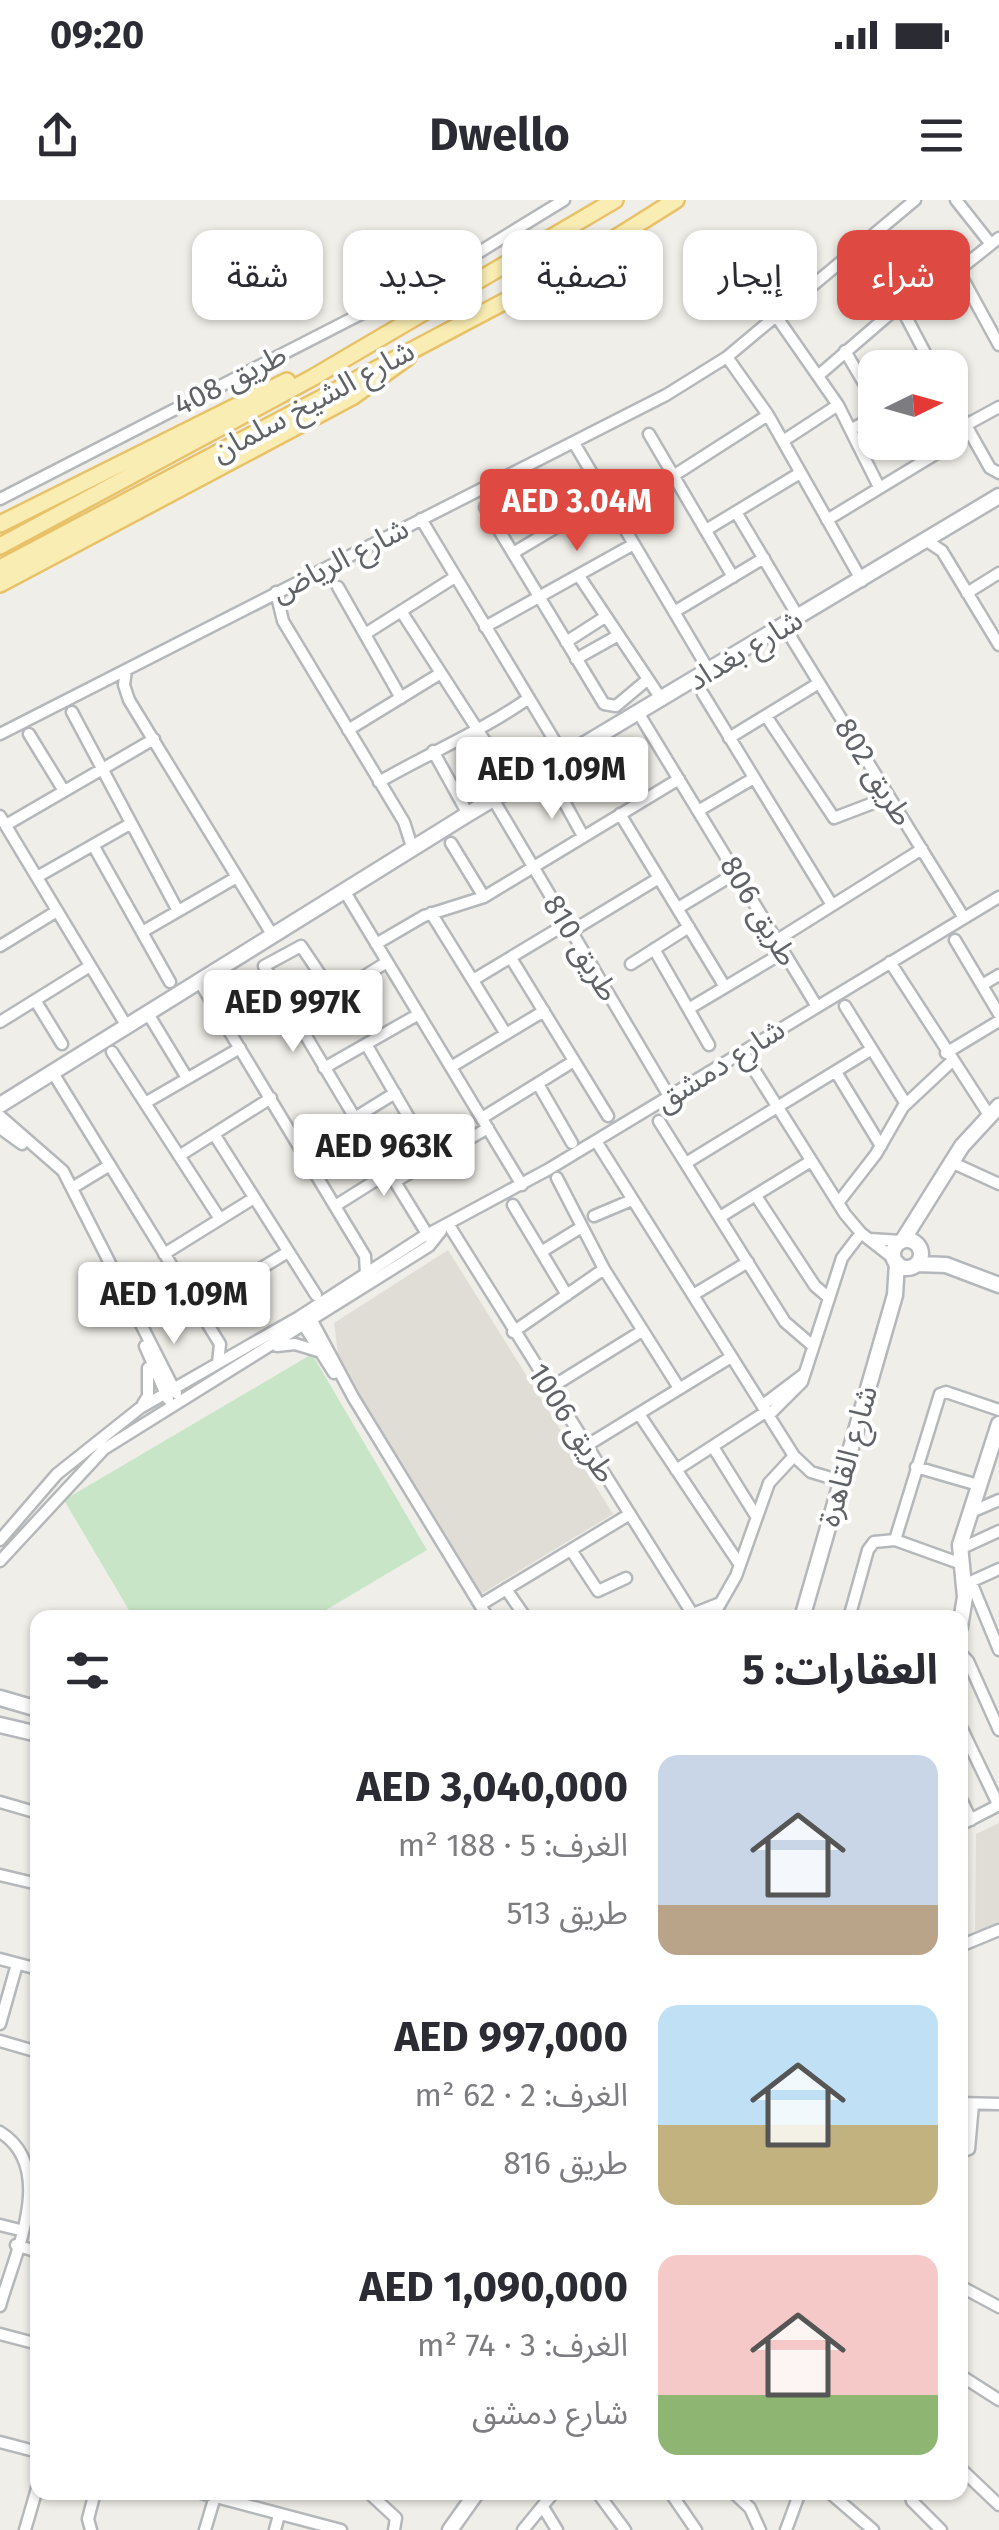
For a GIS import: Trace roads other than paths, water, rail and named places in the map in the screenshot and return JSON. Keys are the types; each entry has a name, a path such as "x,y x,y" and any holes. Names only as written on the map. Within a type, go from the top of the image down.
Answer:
{"main road":[{"name":"شارع الشيخ سلمان","path":"0,546 312,378 352,351 511,264 615,200"},
{"name":"شارع الشيخ سلمان","path":"0,568 566,269 676,200"},
{"path":"0,584 352,397 426,342"},
{"path":"0,524 352,351"}],"street":[{"name":"طريق 408","path":"0,499 454,266 564,200"},
{"name":"شارع الرياض","path":"880,230 916,200"},
{"path":"956,200 995,240 970,260"},
{"name":"شارع الرياض","path":"817,282 837,266"},
{"path":"970,292 999,346"},
{"path":"986,321 999,314"},
{"name":"شارع الرياض","path":"0,734 574,443 727,357 771,320"},
{"path":"779,320 820,375 880,487"},
{"path":"820,375 845,350 888,320"},
{"path":"908,320 924,350"},
{"path":"845,350 858,373"},
{"path":"727,357 768,415 862,580"},
{"path":"783,442 838,405"},
{"path":"999,407 968,429 990,468 999,473"},
{"path":"674,476 768,415"},
{"path":"852,429 858,426"},
{"path":"649,434 733,577"},
{"path":"574,443 705,664"},
{"path":"827,520 921,460"},
{"path":"706,530 800,473"},
{"name":"شارع بغداد","path":"0,1095 80,1053 468,814 999,496"},
{"path":"513,554 607,497"},
{"path":"485,507 608,706 636,692 646,680"},
{"path":"736,512 799,618"},
{"path":"421,519 565,758"},
{"path":"942,532 942,551"},
{"path":"927,541 942,551 999,645"},
{"path":"485,627 634,544"},
{"path":"674,612 764,558"},
{"path":"967,593 999,573"},
{"path":"580,576 662,700"},
{"path":"365,634 455,577"},
{"path":"338,586 401,698"},
{"path":"276,592 283,621 404,822 413,851"},
{"path":"259,602 283,621"},
{"path":"401,611 508,777"},
{"path":"566,642 605,618"},
{"name":"طريق 802","path":"784,626 964,918"},
{"path":"576,659 617,636"},
{"path":"126,670 124,685 130,700 273,936"},
{"path":"348,730 441,673"},
{"path":"105,680 130,700"},
{"path":"729,738 819,683"},
{"path":"702,694 832,905"},
{"path":"379,782 478,730 529,698"},
{"path":"72,712 178,911"},
{"name":"طريق 806","path":"639,714 816,1005"},
{"path":"766,716 834,818 889,797"},
{"path":"29,734 64,792"},
{"path":"126,1025 3,821 64,792 154,739"},
{"path":"433,751 468,814"},
{"path":"698,811 754,778"},
{"path":"376,944 431,913 484,897 678,779"},
{"path":"557,789 583,836"},
{"name":"طريق 810","path":"494,800 669,1096"},
{"path":"620,814 725,987"},
{"path":"404,822 429,841"},
{"path":"37,877 130,824"},
{"path":"451,843 484,897"},
{"path":"94,845 170,982"},
{"path":"776,940 922,850"},
{"path":"678,908 736,873"},
{"path":"142,932 237,877"},
{"path":"473,980 659,878"},
{"path":"345,892 522,1185"},
{"name":"شارع دمشق","path":"0,1561 104,1449 176,1402 272,1348 366,1273 522,1185 999,897"},
{"path":"0,946 57,911"},
{"path":"431,913 506,1034"},
{"path":"631,964 689,928"},
{"path":"838,1203 882,1146 906,1104 948,1057 999,1018 955,940"},
{"path":"334,994 304,948 296,946 266,964 264,972 355,1118"},
{"path":"654,949 710,1045"},
{"path":"690,1008 784,952"},
{"path":"511,958 608,1116"},
{"path":"294,1020 387,962"},
{"path":"890,962 948,1057 994,1110"},
{"path":"0,1022 90,966"},
{"path":"982,985 999,975"},
{"path":"199,981 365,1256 366,1273"},
{"path":"35,1000 62,1044"},
{"path":"846,1006 906,1104"},
{"path":"451,1067 544,1011"},
{"path":"147,1012 187,1078"},
{"path":"324,1068 418,1014"},
{"path":"366,1044 433,1160"},
{"path":"145,1103 240,1048"},
{"path":"686,1163 872,1050"},
{"path":"112,1052 220,1220"},
{"path":"743,1052 838,1203 864,1236 910,1258 996,1281"},
{"name":"شارع بغداد","path":"0,1105 80,1053"},
{"path":"396,1181 433,1160 574,1061"},
{"path":"836,1072 882,1146"},
{"path":"53,1073 220,1344 218,1363"},
{"path":"538,1084 572,1143"},
{"path":"303,1150 394,1093"},
{"path":"179,1156 272,1098"},
{"name":"شارع القاهرة","path":"902,1240 924,1212 951,1162 994,1110"},
{"path":"0,1116 42,1151 72,1188 127,1292 169,1391"},
{"path":"659,1120 794,1332 813,1346"},
{"path":"0,1128 23,1145 42,1151"},
{"path":"214,1134 316,1296"},
{"path":"596,1141 794,1456 811,1472 841,1481"},
{"path":"720,1217 811,1160"},
{"path":"951,1162 999,1184"},
{"path":"72,1188 110,1165"},
{"path":"335,1206 391,1172 424,1228"},
{"path":"557,1178 604,1270 680,1388"},
{"path":"756,1196 815,1286 828,1297"},
{"path":"164,1254 254,1198"},
{"path":"594,1216 632,1200"},
{"path":"513,1205 566,1295"},
{"name":"شارع القاهرة","path":"804,1610 895,1295 924,1212"},
{"path":"541,1252 580,1228"},
{"name":"شارع دمشق","path":"0,1540 57,1474 140,1408 240,1351 327,1313 428,1246 446,1229"},
{"name":"طريق 1006","path":"446,1229 690,1610"},
{"path":"676,1470 766,1410 805,1374 842,1258 864,1236"},
{"path":"864,1236 902,1240 910,1258"},
{"path":"197,1307 288,1252"},
{"path":"365,1256 383,1263"},
{"path":"693,1295 748,1262"},
{"path":"127,1292 171,1265"},
{"path":"514,1332 604,1270"},
{"path":"327,1313 333,1359"},
{"path":"306,1319 318,1351 353,1397"},
{"path":"306,1319 483,1610"},
{"path":"140,1326 147,1352 148,1396 140,1408"},
{"path":"550,1388 642,1330"},
{"path":"220,1344 240,1351"},
{"path":"272,1348 295,1344 318,1351"},
{"path":"147,1352 176,1402"},
{"path":"586,1446 731,1356"},
{"path":"895,1540 940,1394 950,1393 999,1410"},
{"path":"638,1414 740,1566"},
{"path":"999,1424 969,1513 960,1556 999,1650"},
{"path":"713,1447 756,1516"},
{"path":"715,1610 740,1566 774,1476 794,1456"},
{"path":"916,1467 980,1480 999,1467"},
{"path":"969,1513 999,1500"},
{"path":"480,1605 630,1514"},
{"path":"854,1610 870,1546 880,1540 960,1556 999,1531"},
{"path":"571,1550 598,1591 626,1578"},
{"path":"968,1583 998,1572"},
{"path":"963,1610 968,1583"},
{"path":"506,1590 520,1610"},
{"path":"706,1610 718,1604"},
{"path":"968,1661 999,1730"},
{"path":"0,1698 30,1707"},
{"path":"0,1724 30,1732"},
{"path":"968,1742 999,1806 968,1821"},
{"path":"0,1802 30,1811"},
{"path":"0,1874 30,1882"},
{"path":"968,1943 999,1930"},
{"path":"0,1959 30,1967"},
{"path":"0,2024 18,1964"},
{"path":"0,2041 30,2050"},
{"path":"968,2104 999,2104"},
{"path":"968,2149 973,2104"},
{"path":"0,2132 19,2149 30,2177 0,2306"},
{"path":"0,2225 20,2230"},
{"path":"16,2246 30,2250"},
{"path":"968,2290 999,2307"},
{"path":"0,2334 30,2342"},
{"path":"968,2380 999,2400"},
{"path":"0,2442 30,2450"},
{"path":"968,2475 999,2504"},
{"path":"26,2530 34,2500"},
{"path":"90,2527 94,2500"},
{"path":"205,2530 214,2500"},
{"path":"232,2500 340,2530"},
{"path":"377,2500 396,2518 394,2530"},
{"path":"441,2530 462,2500"},
{"path":"450,2530 471,2500"},
{"path":"523,2530 548,2500"},
{"path":"603,2500 625,2530"},
{"path":"675,2500 696,2530"},
{"path":"742,2500 750,2508 760,2530"},
{"path":"786,2530 797,2500"},
{"path":"838,2500 870,2529"},
{"path":"912,2500 940,2530"},
{"path":"542,2507 557,2530"},
{"path":"275,2530 279,2515"}]}
